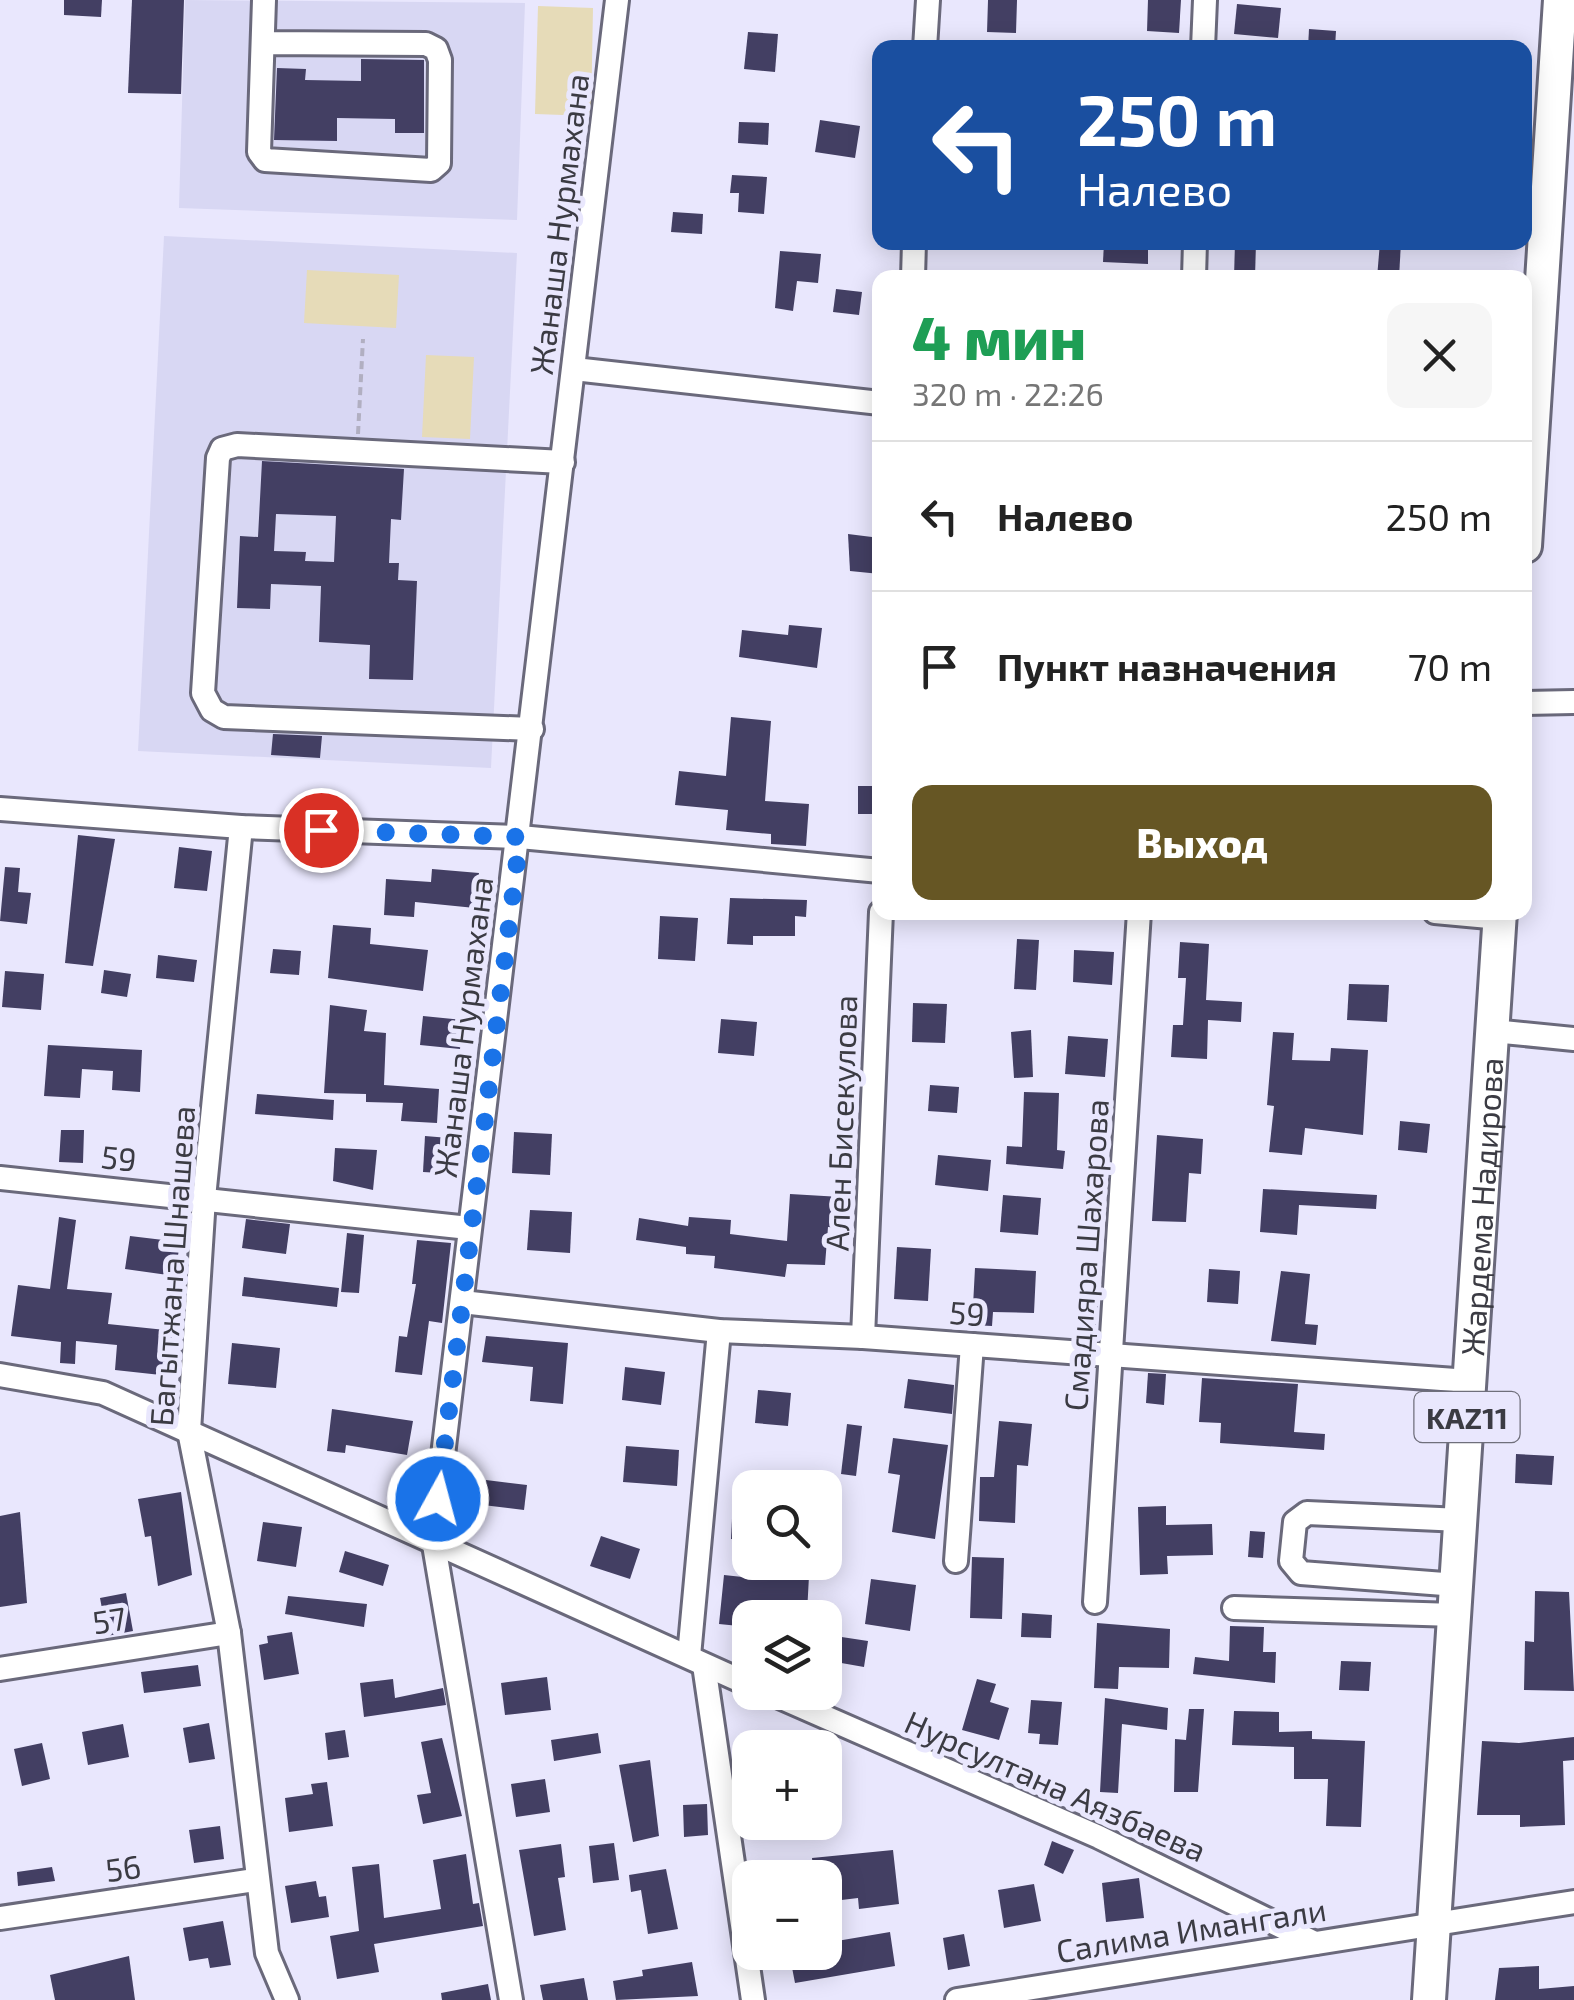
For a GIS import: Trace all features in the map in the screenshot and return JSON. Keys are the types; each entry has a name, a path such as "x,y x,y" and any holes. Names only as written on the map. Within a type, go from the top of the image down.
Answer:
{"highway":[{"path":"1532,392 1560,0"},
{"name":"Жардема Надирова","path":"1435,1922 1500,920"},
{"name":"KAZ11","path":"1429,2000 1435,1922"}],"street":[{"path":"264,0 259,152 265,160 432,170 439,163 440,60 436,49 426,44 264,43"},
{"name":"Жанаша Нурмахана","path":"511,2000 433,1539 520,837 617,0"},
{"path":"926,40 928,0"},
{"path":"1203,40 1205,0"},
{"path":"574,369 872,402"},
{"path":"532,729 224,716 212,710 203,692 218,458 222,449 237,444 564,462"},
{"path":"1532,704 1574,702"},
{"path":"0,809 241,827 520,837 872,870"},
{"name":"Багытжана Шнашева","path":"241,827 204,1198 189,1431 229,1633 255,1880 267,1952 287,2000"},
{"name":"Ален Бисекулова","path":"863,1337 881,920"},
{"name":"Смадияра Шахарова","path":"1095,1602 1139,920"},
{"path":"1493,1032 1574,1038"},
{"name":"59","path":"0,1178 469,1228"},
{"name":"59","path":"462,1302 719,1332 863,1337 1469,1381"},
{"path":"719,1332 697,1661 753,2000"},
{"path":"956,1560 972,1345"},
{"path":"0,1374 104,1393 732,1677"},
{"path":"1456,1600 1302,1573 1292,1561 1295,1522 1306,1514 1461,1520"},
{"path":"1234,1608 1456,1600"},
{"name":"57","path":"0,1670 229,1633"},
{"name":"Нурсултана Аязбаева","path":"809,1710 1100,1837 1315,1942"},
{"name":"56","path":"0,1918 255,1880"},
{"name":"Салима Имангали","path":"957,2000 1072,1990 1315,1942 1574,1902"}],"path":[{"path":"357,451 363,339"}],"shaded area":[{"path":"185,0 525,3 517,220 179,208"},
{"path":"538,6 593,8 591,116 535,114"},
{"path":"164,236 517,253 491,768 138,751"},
{"path":"307,270 399,275 396,328 304,323"},
{"path":"426,355 474,357 470,439 422,437"}],"building":[{"path":"64,0 102,0 101,17 64,15"},
{"path":"132,0 184,0 181,94 128,93"},
{"path":"988,0 1017,0 1016,33 987,32"},
{"path":"1148,0 1181,0 1179,33 1147,31"},
{"path":"1237,4 1281,8 1278,38 1234,34"},
{"path":"1309,29 1336,31 1335,40 1308,40"},
{"path":"748,32 778,34 775,72 744,69"},
{"path":"361,59 424,60 424,133 395,133 395,119 337,118 337,141 274,140 277,68 306,69 305,80 361,81"},
{"path":"820,120 860,126 855,158 815,152"},
{"path":"739,122 769,123 768,145 738,143"},
{"path":"732,175 767,177 764,214 738,212 739,193 730,193"},
{"path":"673,212 703,214 702,234 671,232"},
{"path":"1104,250 1148,250 1148,264 1103,262"},
{"path":"1235,250 1256,250 1255,270 1234,270"},
{"path":"1379,250 1401,250 1399,270 1378,270"},
{"path":"780,251 821,254 818,283 797,281 793,311 775,308"},
{"path":"836,289 862,292 859,315 833,312"},
{"path":"262,461 404,469 401,520 391,519 389,563 399,563 398,580 417,581 413,680 369,679 370,645 319,642 321,586 271,584 270,609 237,608 240,536 258,537","holes":["276,514 336,516 334,562 305,561 306,552 274,551"]},
{"path":"848,534 872,537 872,573 850,571"},
{"path":"789,625 822,628 817,668 739,657 742,630 788,635"},
{"path":"731,717 771,721 765,801 809,804 806,846 771,844 771,834 726,830 728,810 675,805 679,771 726,776"},
{"path":"273,734 322,736 320,758 271,755"},
{"path":"858,786 872,786 872,814 858,814"},
{"path":"78,835 115,839 93,966 65,963"},
{"path":"179,847 212,851 207,891 174,888"},
{"path":"5,867 20,868 18,892 31,893 27,924 0,921"},
{"path":"432,869 479,873 475,908 415,902 414,917 384,915 386,879 431,882"},
{"path":"730,898 807,900 806,917 795,916 795,936 753,936 753,945 727,944"},
{"path":"660,916 698,918 695,961 658,959"},
{"path":"333,925 371,928 370,944 428,950 423,991 328,978"},
{"path":"1017,939 1039,940 1036,990 1014,989"},
{"path":"1180,942 1209,944 1206,1000 1242,1002 1241,1022 1208,1020 1207,1059 1171,1057 1173,1025 1183,1025 1186,978 1178,978"},
{"path":"273,949 301,951 299,975 270,973"},
{"path":"1074,950 1114,952 1112,985 1073,982"},
{"path":"158,955 197,960 194,982 156,978"},
{"path":"104,970 131,974 127,997 101,993"},
{"path":"5,971 44,974 41,1010 2,1007"},
{"path":"1349,984 1389,985 1387,1022 1347,1020"},
{"path":"913,1003 947,1004 945,1043 912,1042"},
{"path":"330,1005 367,1010 364,1031 386,1033 384,1085 439,1089 437,1123 401,1121 403,1103 366,1102 366,1094 324,1093"},
{"path":"423,1016 463,1020 460,1049 420,1045"},
{"path":"721,1019 757,1022 754,1056 718,1053"},
{"path":"1031,1030 1033,1077 1014,1078 1011,1032"},
{"path":"1273,1032 1294,1033 1292,1060 1330,1061 1331,1048 1368,1050 1363,1135 1305,1128 1302,1155 1269,1152 1274,1106 1267,1105"},
{"path":"1068,1036 1108,1039 1105,1077 1065,1074"},
{"path":"48,1045 142,1050 140,1092 112,1090 113,1071 82,1069 80,1098 44,1096"},
{"path":"930,1085 959,1087 957,1113 928,1111"},
{"path":"1024,1092 1059,1093 1057,1150 1065,1151 1063,1169 1006,1164 1007,1146 1022,1147"},
{"path":"257,1094 334,1100 333,1120 255,1114"},
{"path":"1400,1121 1430,1124 1427,1153 1398,1150"},
{"path":"61,1130 84,1130 83,1163 59,1162"},
{"path":"514,1132 552,1134 550,1175 512,1173"},
{"path":"1157,1135 1203,1139 1201,1174 1189,1173 1186,1222 1152,1221"},
{"path":"425,1136 461,1139 459,1174 423,1172"},
{"path":"335,1148 377,1150 373,1190 333,1181"},
{"path":"938,1155 991,1160 988,1191 935,1185"},
{"path":"1263,1189 1377,1195 1376,1209 1299,1205 1297,1235 1260,1232"},
{"path":"790,1194 841,1197 839,1228 828,1227 825,1265 787,1264 785,1277 714,1268 715,1256 686,1254 686,1247 636,1240 639,1218 688,1226 689,1217 731,1220 730,1234 787,1241"},
{"path":"1003,1195 1041,1198 1038,1235 1000,1232"},
{"path":"530,1210 572,1212 570,1253 527,1250"},
{"path":"59,1217 76,1220 67,1289 112,1293 108,1324 175,1331 170,1376 115,1370 117,1345 76,1341 75,1364 60,1363 61,1342 11,1336 18,1285 50,1289"},
{"path":"246,1219 290,1224 286,1254 242,1248"},
{"path":"347,1233 364,1235 359,1293 341,1292"},
{"path":"130,1236 180,1242 175,1276 125,1269"},
{"path":"417,1240 451,1243 442,1323 429,1321 422,1375 395,1372 399,1336 407,1337 416,1284 412,1284"},
{"path":"897,1247 931,1249 928,1301 894,1299"},
{"path":"975,1268 1036,1271 1034,1313 993,1312 992,1326 972,1325"},
{"path":"1209,1269 1240,1271 1238,1304 1207,1302"},
{"path":"1281,1271 1310,1274 1305,1324 1318,1325 1316,1345 1271,1341"},
{"path":"244,1277 339,1288 337,1307 242,1296"},
{"path":"1084,1294 1099,1296 1095,1332 1079,1330"},
{"path":"486,1336 568,1343 563,1404 530,1401 533,1367 482,1362"},
{"path":"232,1343 280,1348 276,1388 228,1384"},
{"path":"625,1367 665,1372 661,1405 622,1400"},
{"path":"1148,1373 1166,1374 1164,1405 1146,1403"},
{"path":"1202,1378 1298,1384 1294,1432 1325,1434 1324,1450 1220,1443 1221,1423 1199,1422"},
{"path":"908,1379 954,1385 952,1414 904,1408"},
{"path":"758,1390 791,1393 788,1426 755,1423"},
{"path":"332,1409 413,1421 407,1455 346,1445 345,1453 327,1451"},
{"path":"999,1421 1032,1424 1028,1466 1017,1465 1015,1523 979,1521 980,1477 994,1477"},
{"path":"847,1424 862,1426 856,1476 842,1474"},
{"path":"893,1438 948,1445 935,1539 892,1532 900,1475 888,1473"},
{"path":"626,1446 679,1450 677,1486 623,1482"},
{"path":"1516,1454 1554,1456 1552,1485 1515,1483"},
{"path":"486,1480 527,1485 524,1510 483,1505"},
{"path":"181,1492 192,1575 158,1586 151,1536 145,1537 138,1499"},
{"path":"1166,1506 1166,1525 1212,1524 1213,1555 1167,1556 1168,1574 1140,1575 1138,1507"},
{"path":"20,1512 27,1603 0,1607 0,1516"},
{"path":"263,1522 302,1527 296,1567 257,1561"},
{"path":"1250,1531 1265,1532 1263,1558 1248,1557"},
{"path":"601,1536 640,1549 630,1579 590,1566"},
{"path":"345,1551 389,1565 383,1586 339,1572"},
{"path":"972,1557 1004,1558 1002,1619 970,1618"},
{"path":"724,1575 732,1576 732,1580 809,1580 808,1600 732,1600 732,1625 719,1624"},
{"path":"871,1579 916,1585 910,1631 865,1624"},
{"path":"1535,1591 1569,1592 1574,1691 1524,1690 1525,1641 1534,1642"},
{"path":"126,1593 133,1631 107,1636 100,1598"},
{"path":"288,1596 367,1604 364,1627 285,1614"},
{"path":"1022,1613 1052,1615 1051,1638 1021,1637"},
{"path":"1097,1623 1170,1629 1169,1668 1119,1667 1118,1689 1094,1688"},
{"path":"1230,1626 1264,1627 1263,1652 1276,1652 1275,1683 1193,1674 1195,1657 1229,1661"},
{"path":"292,1632 299,1674 264,1680 259,1645 268,1643 267,1636"},
{"path":"842,1637 868,1641 864,1667 842,1663"},
{"path":"1341,1661 1371,1662 1369,1691 1339,1690"},
{"path":"198,1665 201,1686 144,1693 141,1672"},
{"path":"547,1677 551,1710 505,1715 501,1683"},
{"path":"393,1679 395,1698 443,1688 446,1705 364,1717 360,1683"},
{"path":"977,1679 996,1684 990,1702 1009,1708 999,1740 962,1730"},
{"path":"1105,1698 1168,1708 1167,1730 1122,1724 1118,1793 1100,1792"},
{"path":"1031,1700 1062,1702 1058,1745 1039,1744 1040,1734 1028,1733"},
{"path":"1189,1709 1204,1709 1198,1792 1174,1792 1175,1739 1186,1740"},
{"path":"1234,1711 1279,1712 1279,1732 1312,1731 1312,1739 1365,1741 1361,1827 1326,1826 1328,1779 1294,1779 1294,1747 1232,1745"},
{"path":"209,1723 215,1759 189,1763 183,1728"},
{"path":"123,1724 129,1757 88,1765 82,1732"},
{"path":"345,1730 349,1757 328,1760 325,1733"},
{"path":"598,1733 601,1753 554,1761 551,1740"},
{"path":"1574,1737 1574,1760 1563,1761 1565,1825 1520,1827 1520,1815 1477,1815 1482,1741 1519,1743"},
{"path":"442,1738 462,1816 423,1824 417,1795 431,1793 421,1742"},
{"path":"42,1743 50,1779 22,1786 14,1749"},
{"path":"650,1760 659,1836 633,1842 619,1765"},
{"path":"545,1779 550,1812 516,1817 511,1784"},
{"path":"327,1782 333,1826 289,1832 285,1798 313,1794 311,1784"},
{"path":"707,1804 708,1835 684,1837 683,1805"},
{"path":"220,1826 224,1859 194,1863 189,1830"},
{"path":"1052,1841 1074,1850 1063,1874 1044,1865"},
{"path":"614,1843 619,1880 593,1883 589,1846"},
{"path":"561,1844 565,1877 558,1878 566,1930 534,1936 519,1850"},
{"path":"893,1850 899,1904 859,1909 858,1898 842,1900 842,1860 812,1858"},
{"path":"466,1854 473,1904 479,1903 483,1926 374,1944 379,1972 337,1979 330,1936 359,1931 352,1867 379,1864 384,1918 441,1909 433,1860"},
{"path":"52,1867 55,1881 18,1886 17,1872"},
{"path":"666,1869 678,1929 648,1934 641,1890 631,1892 629,1875"},
{"path":"1139,1878 1144,1918 1106,1922 1102,1883"},
{"path":"316,1881 319,1897 326,1896 329,1917 291,1923 285,1886"},
{"path":"1034,1884 1041,1921 1004,1928 998,1890"},
{"path":"223,1921 231,1965 210,1968 208,1958 189,1961 183,1928"},
{"path":"890,1932 895,1966 795,1983 792,1970 842,1970 842,1940"},
{"path":"964,1934 970,1966 948,1970 943,1938"},
{"path":"129,1956 135,2000 55,2000 50,1975"},
{"path":"692,1962 698,1996 616,2000 613,1981 643,1976 642,1970"},
{"path":"1539,1966 1539,1989 1574,1986 1574,2000 1495,2000 1499,1968"},
{"path":"584,1978 588,2000 543,2000 540,1985"},
{"path":"488,1984 491,2000 442,2000 441,1993"}],"route":[{"path":"321,830 520,837 438,1499"}]}
